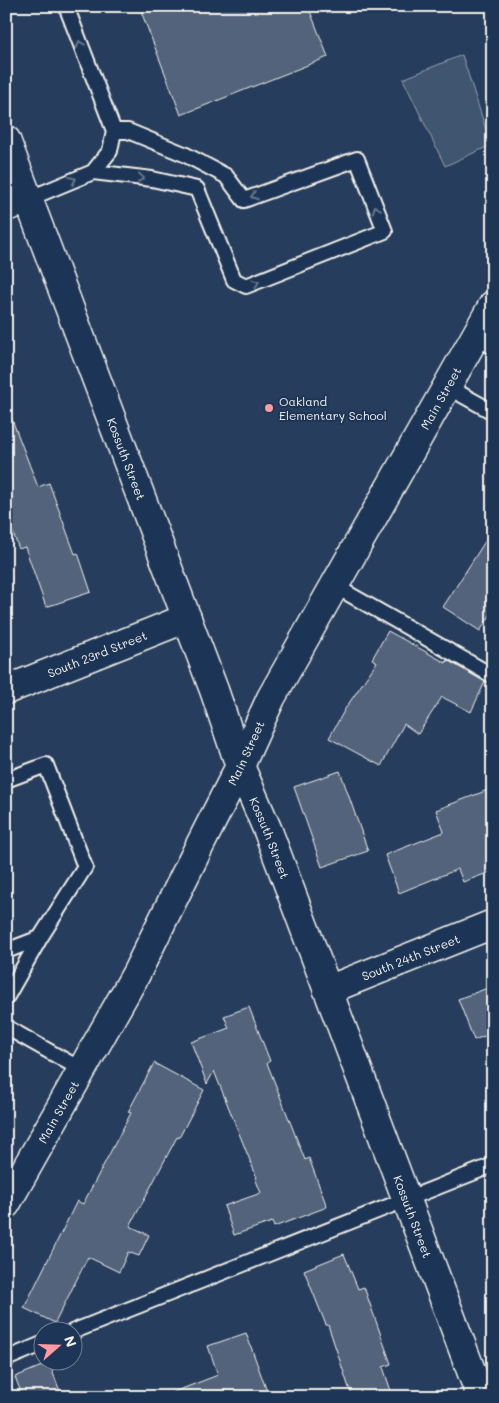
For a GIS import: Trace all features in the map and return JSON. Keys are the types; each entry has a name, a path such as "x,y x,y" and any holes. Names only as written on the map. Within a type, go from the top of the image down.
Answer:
{"street":[{"name":"Kossuth Street","path":"6,140 17,203 187,618 240,766 268,831 481,1397"},
{"name":"Main Street","path":"6,1204 136,974 240,766 270,698 446,386 484,342 493,305"},
{"name":"South 23rd Street","path":"6,690 187,618"},
{"name":"South 24th Street","path":"328,990 493,924"}],"lane":[{"path":"17,203 93,172 110,151 114,131 66,6"},
{"path":"93,172 152,179 197,189 234,280 246,286 385,231 357,159 244,200 226,176 184,154 128,131 114,131"},
{"path":"446,386 493,412"},
{"path":"333,585 493,676"},
{"path":"6,780 46,765 85,867 40,938 6,998"},
{"path":"6,952 40,938"},
{"path":"6,1028 82,1070"},
{"path":"82,1328 493,1165"},
{"path":"6,1359 32,1348"}],"shaded area":[{"path":"462,55 491,145 445,166 403,79"}],"building":[{"path":"139,6 308,6 328,57 181,115"},
{"path":"8,409 38,487 49,483 75,554 78,553 91,592 46,607 25,547 19,549 6,514 6,410"},
{"path":"493,529 493,611 480,631 443,607"},
{"path":"388,631 446,663 447,660 485,682 471,712 442,697 418,734 404,724 381,766 329,738 345,709 377,662 372,659"},
{"path":"340,771 368,851 322,867 294,787"},
{"path":"493,788 493,871 463,882 458,869 399,893 385,855 444,832 436,810"},
{"path":"493,986 493,1033 474,1040 458,999"},
{"path":"249,1007 270,1061 267,1063 305,1160 309,1158 327,1207 274,1227 272,1222 234,1235 224,1206 261,1193 255,1178 257,1178 214,1071 207,1084 191,1042 229,1028 224,1016"},
{"path":"154,1063 204,1090 130,1226 149,1235 139,1256 128,1252 119,1272 88,1257 56,1320 49,1320 24,1308 77,1201 83,1204 131,1113 128,1112"},
{"path":"344,1254 358,1289 364,1287 391,1364 383,1367 393,1397 352,1397 328,1325 326,1325 304,1270"},
{"path":"246,1333 269,1397 166,1397 166,1395 218,1375 208,1346"},
{"path":"32,1370 52,1370 60,1391 45,1397 23,1397 15,1377"}],"place":[{"name":"Oakland Elementary School","path":"269,408"}]}
